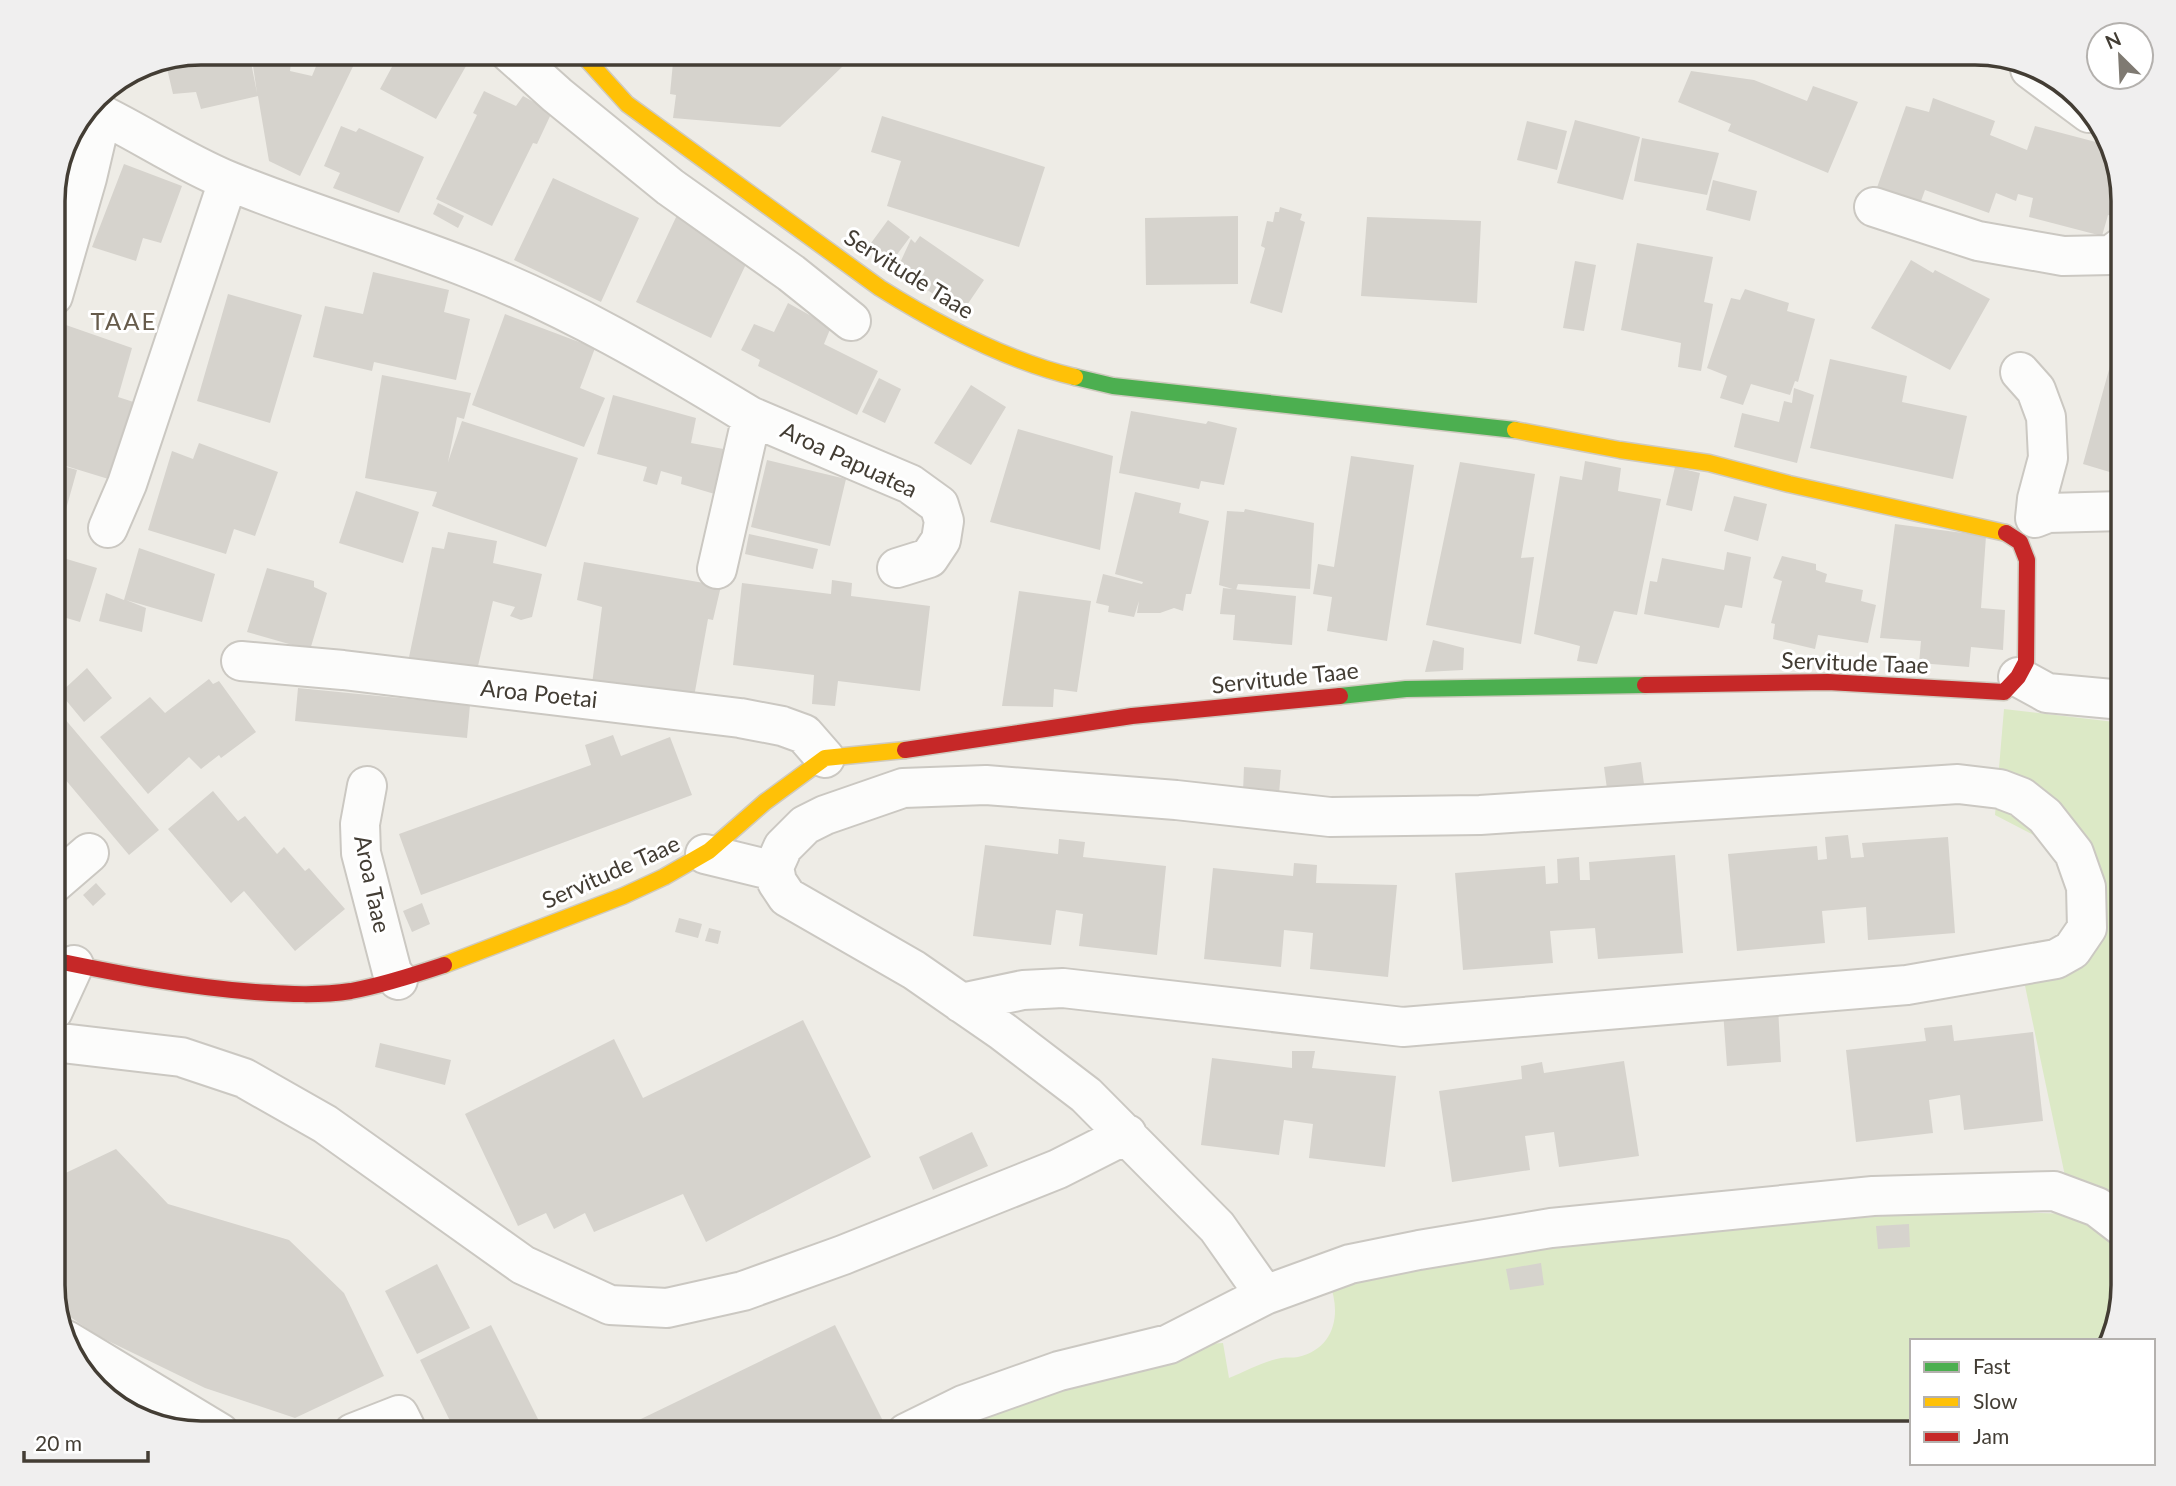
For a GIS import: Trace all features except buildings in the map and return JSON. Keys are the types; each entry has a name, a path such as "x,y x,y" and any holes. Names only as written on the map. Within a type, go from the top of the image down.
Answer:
{"street":[{"path":"524,65 652,172 732,233 791,273 851,321"},
{"name":"Servitude Taae","path":"592,65 626,104 880,288 923,315 973,340 1058,373 1113,386 1534,432 1620,450 1709,463 2009,534 2028,530"},
{"path":"97,112 168,152 228,181 469,268 537,298 629,346 750,416 717,569"},
{"path":"65,254 87,178 94,116"},
{"path":"108,528 127,484 169,351 228,181"},
{"path":"1874,207 1978,241 2063,256 2111,255"},
{"path":"2020,372 2036,390 2046,417 2049,458 2028,530 2026,662 2018,677 2047,693 2111,700"},
{"name":"Aroa Papuatea","path":"750,416 910,484 939,505 944,521 941,540 929,558 897,568"},
{"path":"2028,530 2048,513 2111,511"},
{"name":"Aroa Poetai","path":"241,661 343,670 740,718 782,726 804,734 825,758"},
{"name":"Servitude Taae","path":"65,963 137,978 297,995 349,991 398,980 468,957 624,896 664,877 705,854 765,802 825,758 915,749 1132,716 1392,690 1828,682 2004,692 2018,677"},
{"path":"961,1003 1023,990 1063,988 1403,1027 1907,985 2056,959 2072,950 2087,928 2086,887 2074,853 2045,816 2021,797 2000,789 1958,784 1494,815 1330,817 1176,800 986,785 903,788 825,815 805,825 783,847 774,867 777,882 787,897 914,970 1086,1095 1217,1227 1265,1295"},
{"name":"Aroa Taae","path":"367,786 359,824 361,853 392,972 398,980"},
{"path":"65,874 89,853"},
{"path":"705,854 775,871"},
{"path":"65,1043 181,1057 244,1078 326,1124 523,1265 610,1305 667,1308 743,1291 843,1255 1045,1174 1127,1135"},
{"path":"930,1421 963,1405 1059,1371 1169,1344 1265,1295 1350,1264 1419,1250 1551,1228 1873,1196 2054,1191 2097,1207 2111,1218"},
{"path":"81,1349 200,1421"},
{"path":"384,1421 399,1415 402,1421"}],"green space":[{"path":"2004,709 2111,722 2111,1216 2074,1214 2111,1238 2110,1303 2100,1339 1910,1339 1910,1421 972,1421 1140,1348 1223,1343 1229,1378 1268,1361 1310,1353 1327,1338 1335,1317 1329,1282 1395,1261 1949,1210 2073,1214 2024,981 2088,946 2074,856 1995,815"}],"traffic: fast":[{"path":"1075,377 1113,386 1515,430"},
{"path":"1340,696 1406,689 1645,685"}],"traffic: slow":[{"path":"592,65 627,104 880,288 999,352 1075,377"},
{"path":"1515,430 1620,450 1709,463 2006,533"},
{"path":"444,965 623,896 664,877 709,851 765,802 825,758 905,750"}],"traffic: jam":[{"path":"1645,685 1828,682 2004,692 2018,677 2026,662 2027,560 2020,542 2006,533"},
{"path":"905,750 1132,716 1340,696"},
{"path":"65,962 204,987 303,994 363,989 444,965"}],"district":[{"name":"TAAE","path":"124,322"}]}
